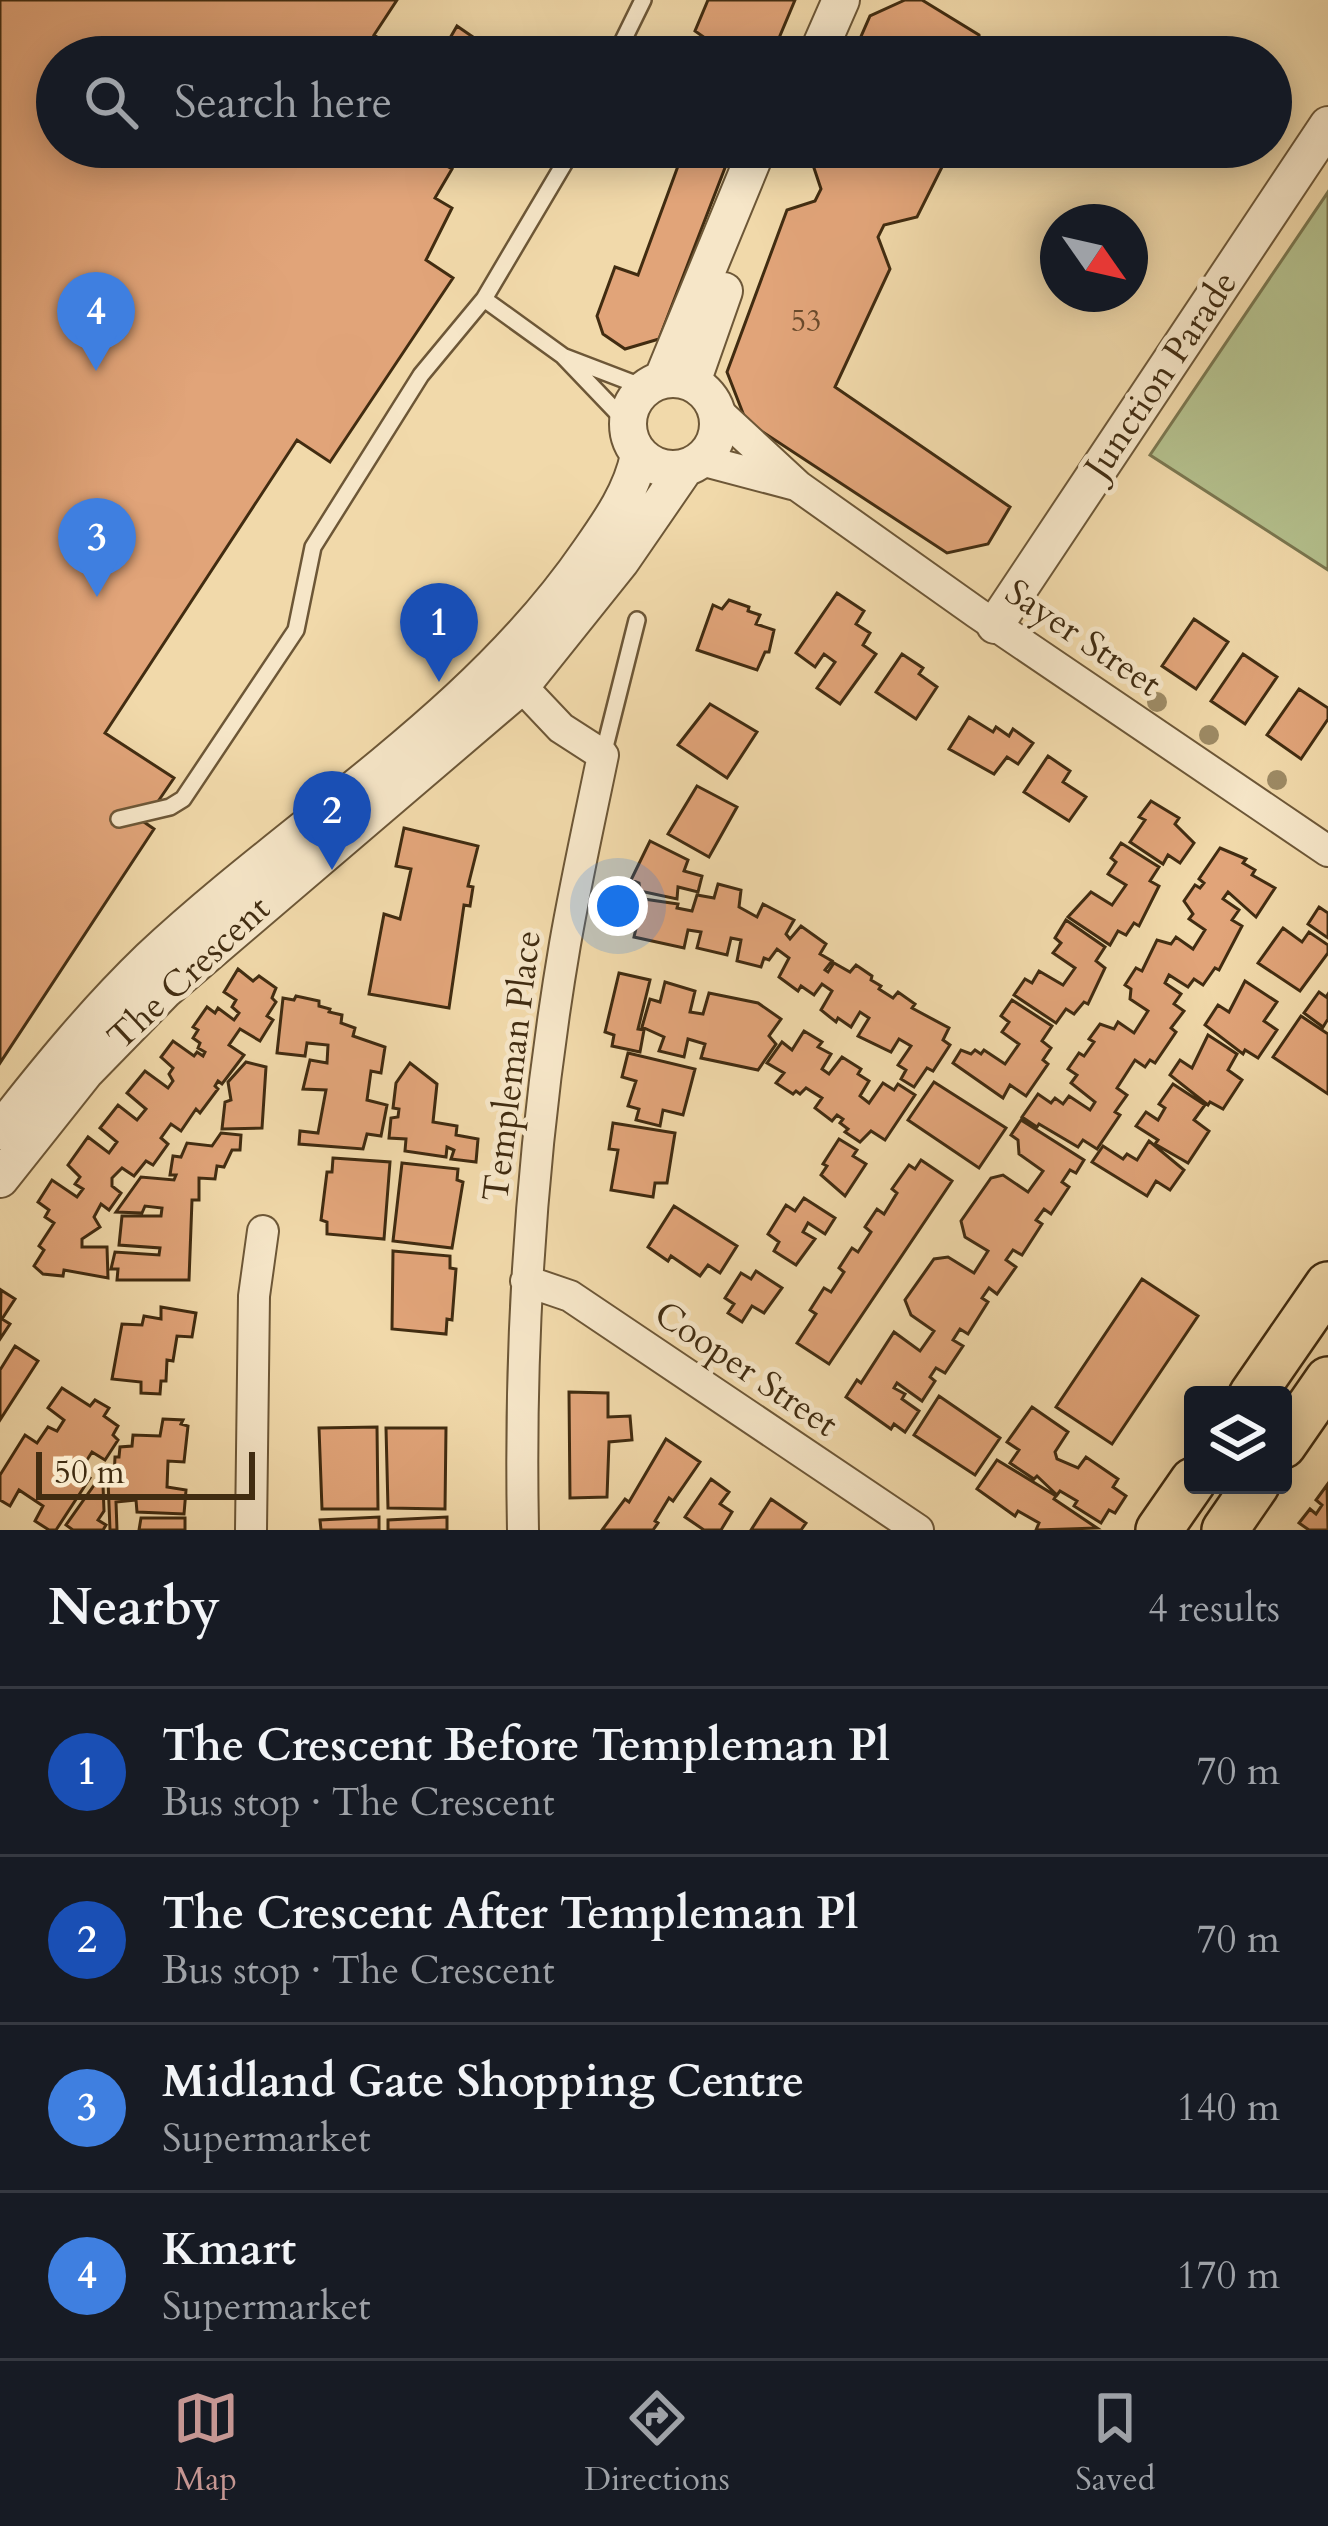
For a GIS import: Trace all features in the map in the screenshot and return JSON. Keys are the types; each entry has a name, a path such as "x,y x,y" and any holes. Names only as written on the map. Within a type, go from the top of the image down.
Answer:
{"main road":[{"path":"1258,1386 1328,1285"},
{"path":"1292,1432 1328,1380"},
{"path":"1160,1530 1184,1494"},
{"path":"1225,1530 1250,1494"}],"street":[{"path":"805,36 820,0"},
{"path":"825,36 841,0"},
{"name":"Junction Parade","path":"994,625 1328,125"},
{"name":"The Crescent","path":"667,384 750,168"},
{"name":"The Crescent","path":"510,674 542,617 607,528 635,476 636,398 667,384 767,168"},
{"path":"667,384 712,399 717,412"},
{"name":"Sayer Street","path":"717,412 798,486 1328,851"},
{"name":"The Crescent","path":"0,1179 6,1134 85,1072 165,990 510,674 621,561 717,438 717,412"},
{"path":"633,440 660,468 693,464"},
{"name":"Sayer Street","path":"693,464 798,486"},
{"path":"510,674 561,728 603,755"},
{"name":"Templeman Place","path":"524,1530 526,1281 541,1112 565,944 603,755"},
{"path":"251,1530 254,1295 263,1231"},
{"name":"Cooper Street","path":"526,1281 570,1296 918,1530"}],"lane":[{"path":"625,36 643,0"},
{"path":"119,819 170,807 183,799 296,630 313,547 421,375 484,299 562,168"},
{"path":"484,299 563,356 633,440"},
{"path":"563,356 667,384"},
{"path":"603,755 637,620"}],"green space":[{"path":"1328,192 1328,570 1150,455"}],"building":[{"path":"0,0 397,0 375,36 36,36 36,168 450,168 435,198 452,208 426,260 453,278 330,462 297,440 105,733 174,778 144,822 154,829 0,1063"},
{"path":"708,0 795,0 780,36 702,36 695,31"},
{"path":"905,0 922,0 979,36 861,36 870,16"},
{"path":"457,26 472,36 451,36"},
{"path":"677,168 725,168 659,339 625,349 603,334 597,316 615,267 638,275"},
{"path":"814,168 942,168 917,217 884,225 878,237 890,269 835,387 1010,507 988,544 947,553 746,421 727,372 787,210 815,201 821,189"},
{"path":"837,593 864,611 856,624 870,633 863,645 876,654 840,704 817,688 835,662 824,654 815,667 796,653"},
{"path":"729,600 749,607 748,611 760,615 756,624 774,630 769,652 757,670 697,650 713,605 722,609"},
{"path":"1194,619 1228,642 1196,689 1162,666"},
{"path":"902,654 923,668 919,674 937,687 916,719 876,692"},
{"path":"1243,654 1277,677 1245,724 1211,701"},
{"path":"1299,689 1328,708 1328,719 1301,759 1267,735"},
{"path":"710,704 757,732 727,778 678,745"},
{"path":"969,717 993,732 996,727 1009,736 1013,729 1033,743 1018,764 1007,757 994,774 949,749"},
{"path":"1048,756 1070,771 1063,782 1086,797 1069,821 1024,792"},
{"path":"697,786 737,807 709,857 668,834"},
{"path":"1151,801 1179,818 1175,824 1194,843 1180,863 1168,855 1163,864 1130,842"},
{"path":"404,828 478,846 449,1008 369,994 384,914 400,919 411,869 396,866"},
{"path":"650,841 688,860 684,871 702,876 698,892 678,887 677,899 640,891 639,883 631,880"},
{"path":"1121,843 1159,867 1150,881 1159,886 1139,926 1134,923 1126,935 1118,931 1110,945 1068,917 1091,892 1112,905 1126,885 1108,874"},
{"path":"1220,848 1246,859 1243,863 1255,870 1252,875 1275,888 1256,917 1228,892 1223,899 1239,910 1232,920 1242,926 1219,970 1215,968 1203,985 1194,979 1188,987 1169,975 1165,983 1181,994 1174,1004 1184,1011 1171,1028 1176,1032 1155,1063 1150,1060 1145,1067 1135,1060 1117,1088 1127,1095 1115,1112 1120,1115 1097,1149 1083,1140 1078,1147 1022,1117 1038,1094 1063,1104 1069,1096 1090,1110 1095,1102 1071,1083 1077,1075 1068,1069 1094,1042 1089,1039 1100,1024 1114,1029 1118,1022 1134,1033 1148,1011 1130,999 1131,989 1125,985 1136,968 1142,971 1157,940 1171,944 1176,937 1193,949 1205,930 1189,919 1193,914 1184,901 1195,885 1200,888 1204,883 1199,879"},
{"path":"718,884 741,890 739,907 757,917 763,904 794,920 786,934 790,939 801,926 826,944 820,954 832,961 828,972 834,963 850,972 856,965 872,976 879,989 893,998 898,992 915,1004 912,1008 949,1028 943,1040 950,1045 933,1071 927,1068 914,1087 901,1079 906,1070 898,1065 911,1046 899,1039 891,1052 858,1036 869,1018 860,1012 851,1027 838,1018 836,1022 821,1010 832,991 822,984 814,995 801,986 798,991 779,977 789,958 777,949 769,960 764,958 761,967 737,961 741,940 731,938 727,955 697,948 701,932 688,930 684,948 634,937 637,898 692,911 697,895 714,898"},
{"path":"1319,907 1328,913 1328,938 1308,924"},
{"path":"1066,920 1105,947 1096,961 1105,968 1088,1004 1084,1002 1074,1014 1066,1009 1056,1023 1014,995 1025,979 1032,983 1039,971 1063,985 1075,968 1053,953 1061,943 1055,938"},
{"path":"1283,928 1302,942 1309,932 1328,945 1328,953 1300,991 1258,963"},
{"path":"238,969 253,981 259,976 276,988 272,998 276,1002 267,1016 273,1020 260,1041 240,1029 229,1045 244,1055 222,1084 218,1081 218,1089 200,1113 196,1109 181,1131 171,1124 161,1138 168,1144 153,1165 146,1161 134,1176 122,1168 112,1178 112,1186 121,1193 109,1210 101,1204 94,1217 100,1227 82,1239 82,1247 107,1247 108,1278 64,1270 63,1276 43,1274 34,1266 44,1250 39,1246 54,1223 45,1217 49,1210 38,1202 52,1180 77,1197 83,1189 75,1184 80,1177 68,1165 88,1137 109,1153 117,1142 100,1128 118,1105 137,1120 146,1109 127,1093 145,1071 168,1088 173,1068 161,1057 173,1041 194,1056 197,1052 203,1056 200,1043 193,1038 198,1030 193,1027 207,1007 215,1013 218,1008 234,1020 239,1013 232,1007 236,1000 224,992"},
{"path":"619,973 650,980 638,1029 644,1030 640,1052 612,1046 614,1035 605,1032"},
{"path":"1245,981 1277,1002 1264,1021 1277,1030 1258,1058 1245,1050 1243,1054 1205,1025 1218,1005 1229,1012"},
{"path":"665,982 695,991 690,1012 703,1014 709,993 758,1003 781,1019 769,1036 776,1044 758,1070 701,1058 705,1044 688,1039 684,1057 659,1051 664,1037 642,1027 650,999 660,1002"},
{"path":"1319,992 1328,994 1328,1019 1323,1027 1304,1013"},
{"path":"296,996 319,1001 319,1006 342,1015 341,1023 355,1028 353,1036 385,1047 381,1073 371,1071 367,1100 387,1105 381,1136 367,1134 363,1149 299,1144 300,1131 318,1133 326,1090 303,1089 310,1060 327,1063 328,1045 307,1043 305,1056 277,1053 283,998 294,1000"},
{"path":"1012,1000 1052,1026 1042,1041 1051,1048 1043,1060 1048,1064 1026,1096 1010,1085 1003,1098 953,1063 961,1050 981,1054 984,1050 1005,1064 1019,1044 1002,1032 1009,1022 1001,1016"},
{"path":"1301,1016 1328,1034 1328,1094 1273,1057"},
{"path":"804,1031 831,1054 822,1069 829,1074 842,1057 861,1069 858,1074 869,1081 860,1096 869,1103 883,1083 894,1090 898,1084 915,1095 885,1140 871,1131 860,1142 845,1132 843,1119 837,1115 832,1121 815,1108 822,1098 806,1088 793,1094 776,1083 784,1073 767,1063 782,1042 792,1050"},
{"path":"1208,1035 1237,1054 1228,1070 1242,1080 1223,1109 1208,1105 1170,1075 1180,1060 1192,1068"},
{"path":"628,1053 695,1069 683,1115 663,1110 660,1126 636,1120 639,1109 628,1106 636,1081 622,1077"},
{"path":"246,1062 266,1067 262,1128 222,1129 225,1102 231,1100 228,1082"},
{"path":"410,1063 437,1084 433,1122 457,1126 456,1135 478,1139 476,1162 451,1159 454,1150 447,1147 446,1157 405,1151 406,1139 389,1138 391,1118 398,1117 399,1109 393,1108 396,1083"},
{"path":"934,1082 1006,1128 979,1168 908,1120"},
{"path":"1173,1084 1205,1105 1194,1120 1209,1131 1188,1163 1155,1144 1158,1140 1136,1126 1146,1112 1158,1120 1165,1108 1159,1104"},
{"path":"1021,1120 1084,1160 1062,1182 1069,1187 1051,1214 1044,1209 1036,1220 1042,1224 1022,1255 1013,1250 1006,1260 1016,1267 997,1294 989,1288 982,1298 988,1302 968,1334 960,1329 953,1340 963,1346 945,1373 936,1368 930,1377 935,1381 922,1401 897,1383 894,1388 905,1394 902,1399 919,1411 905,1432 894,1424 891,1429 846,1397 857,1380 861,1383 894,1332 920,1351 934,1331 911,1315 905,1300 934,1259 948,1257 974,1273 988,1251 965,1237 961,1221 991,1178 1003,1175 1028,1192 1043,1171 1019,1154 1018,1140 1011,1135"},
{"path":"613,1123 675,1133 667,1183 655,1183 653,1197 611,1190 618,1150 609,1149"},
{"path":"221,1133 241,1135 240,1150 232,1150 224,1167 217,1166 215,1179 199,1178 199,1200 192,1200 189,1280 117,1280 118,1269 111,1269 115,1252 159,1255 160,1248 119,1245 122,1216 161,1216 162,1208 116,1212 141,1177 174,1180 176,1175 170,1175 173,1156 181,1157 187,1143 212,1146"},
{"path":"839,1139 857,1150 853,1156 866,1164 845,1196 821,1175"},
{"path":"1149,1141 1184,1170 1170,1190 1156,1181 1147,1196 1092,1162 1103,1146 1123,1159 1127,1154 1137,1160"},
{"path":"333,1158 390,1162 384,1239 327,1234 327,1222 321,1220"},
{"path":"921,1160 952,1181 829,1364 797,1343 816,1314 810,1310 824,1288 831,1292 844,1272 839,1268 871,1232 865,1227 877,1209 884,1214 897,1193 892,1189 909,1165 915,1169"},
{"path":"402,1163 458,1169 457,1180 463,1182 452,1248 393,1241"},
{"path":"804,1198 835,1218 825,1234 808,1223 803,1232 815,1239 796,1265 774,1251 779,1242 768,1234 786,1205 795,1211"},
{"path":"674,1206 737,1246 720,1273 708,1265 700,1276 648,1247"},
{"path":"393,1251 450,1256 450,1268 456,1269 452,1320 447,1319 446,1334 392,1329"},
{"path":"756,1271 782,1288 764,1313 752,1306 742,1322 728,1313 734,1304 725,1298 741,1273 751,1279"},
{"path":"1142,1279 1198,1316 1112,1444 1056,1407"},
{"path":"1,1290 15,1299 2,1319 10,1324 0,1339"},
{"path":"161,1307 196,1313 192,1337 177,1336 160,1394 141,1393 141,1382 112,1379 122,1324 142,1325 144,1316 161,1319"},
{"path":"15,1346 38,1361 0,1420 0,1370"},
{"path":"62,1388 90,1406 95,1400 109,1408 104,1416 118,1426 113,1435 118,1440 105,1460 92,1452 80,1471 90,1478 56,1530 49,1530 35,1521 43,1506 19,1490 10,1506 0,1500 0,1475 25,1435 37,1443 48,1427 57,1431 64,1420 48,1408"},
{"path":"569,1392 608,1393 608,1417 630,1416 632,1440 609,1442 607,1497 570,1498"},
{"path":"939,1396 1000,1438 975,1475 914,1435"},
{"path":"1032,1407 1068,1432 1055,1452 1057,1459 1078,1468 1086,1457 1118,1479 1113,1487 1126,1496 1101,1523 1074,1506 1077,1501 1060,1491 1057,1495 1037,1476 1034,1479 1010,1463 1019,1450 1007,1442"},
{"path":"163,1419 183,1420 181,1424 188,1426 184,1462 168,1461 167,1487 186,1490 184,1514 137,1512 136,1500 116,1502 117,1530 110,1530 108,1479 114,1477 115,1457 120,1447 132,1446 133,1435 160,1436"},
{"path":"377,1427 378,1509 322,1509 319,1428"},
{"path":"386,1428 446,1428 445,1509 388,1508"},
{"path":"666,1439 700,1462 673,1501 669,1498 658,1523 653,1530 602,1530 625,1499 629,1502"},
{"path":"997,1460 1097,1528 1036,1530 1039,1523 1018,1511 1015,1516 977,1489"},
{"path":"711,1479 729,1492 720,1504 732,1512 721,1530 704,1530 685,1517"},
{"path":"97,1481 103,1485 104,1511 98,1520 106,1525 103,1530 73,1530 66,1525"},
{"path":"1327,1485 1328,1530 1309,1530 1299,1523 1310,1509 1316,1514 1322,1505 1316,1500"},
{"path":"771,1499 806,1523 801,1530 751,1530"},
{"path":"379,1517 379,1530 321,1530 320,1520"},
{"path":"447,1517 447,1530 388,1530 388,1520"},
{"path":"141,1518 185,1518 185,1530 139,1530"}],"place":[{"name":"Kmart","path":"96,371"},
{"name":"Midland Gate Shopping Centre","path":"97,597"},
{"name":"The Crescent Before Templeman Pl","path":"439,682"},
{"name":"The Crescent After Templeman Pl","path":"332,870"}]}
